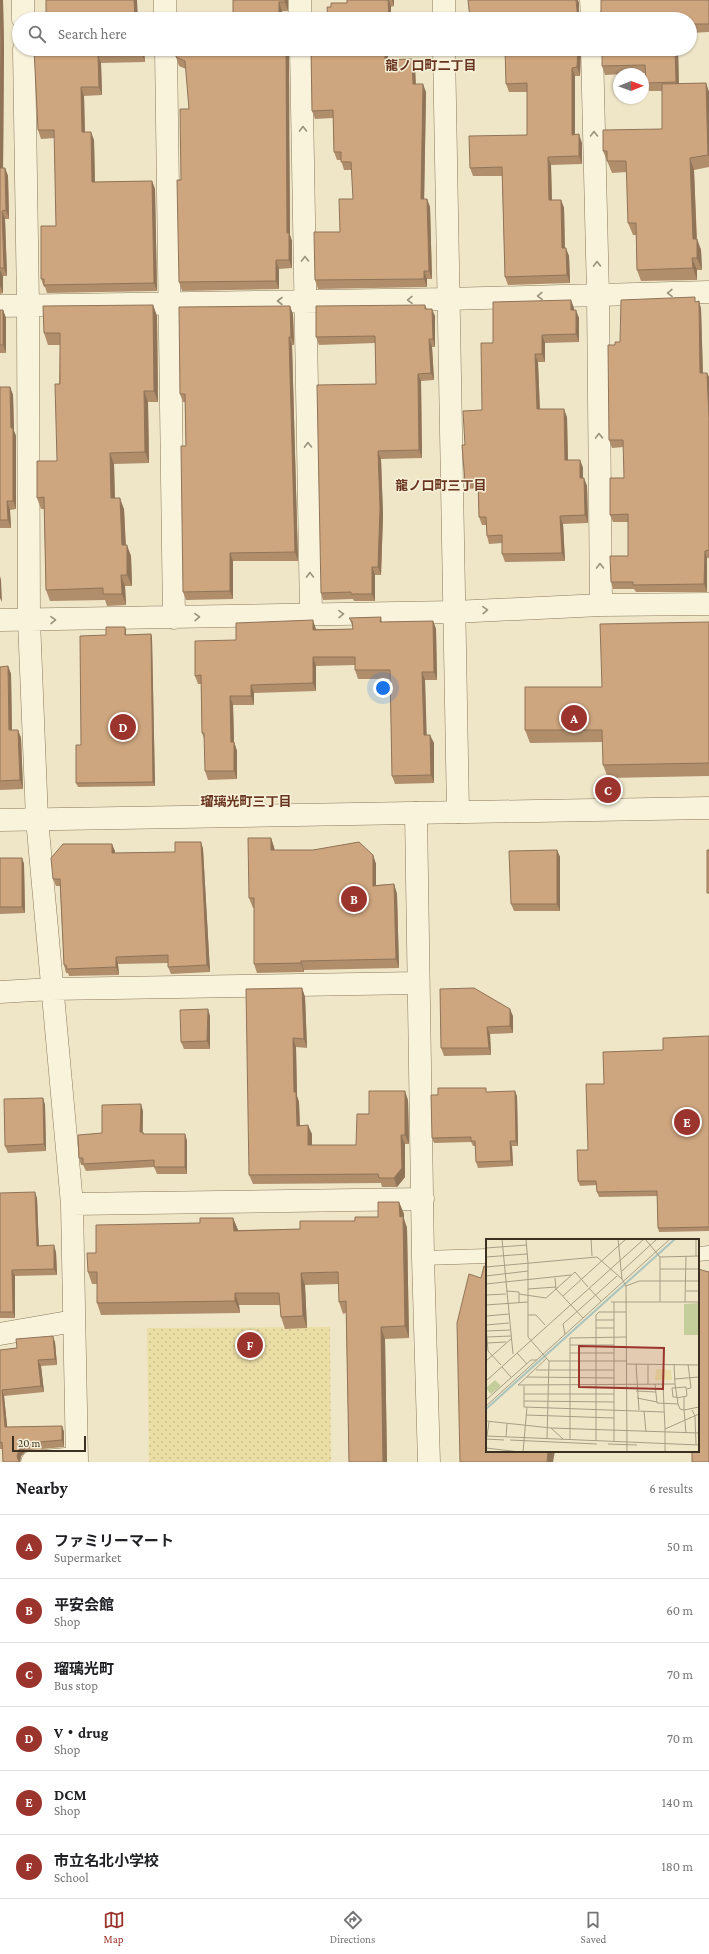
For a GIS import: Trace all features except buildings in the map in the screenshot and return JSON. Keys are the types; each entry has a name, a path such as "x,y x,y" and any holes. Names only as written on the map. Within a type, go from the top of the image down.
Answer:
{"street":[{"path":"23,0 23,12"},
{"path":"165,0 165,12"},
{"path":"300,0 300,12"},
{"path":"444,0 444,12"},
{"path":"592,0 592,12"},
{"path":"24,56 28,306 29,620 37,819 72,1204 77,1460 32,1462"},
{"path":"166,56 171,302 174,618"},
{"path":"301,56 311,614"},
{"path":"444,56 458,812"},
{"path":"592,56 598,295 601,605"},
{"path":"0,306 171,302 449,299 709,292"},
{"path":"0,620 454,612 601,605 709,604"},
{"path":"0,820 709,808"},
{"path":"416,813 417,983 429,1462"},
{"path":"0,992 52,989 417,983"},
{"path":"72,1204 423,1199"},
{"path":"0,1334 74,1321"}],"lane":[{"path":"423,1258 486,1256"}],"sand":[{"path":"330,1327 331,1462 149,1462 147,1328"}],"place":[{"name":"ファミリーマート","path":"574,718"},
{"name":"V・drug","path":"123,727"},
{"name":"瑠璃光町","path":"608,790"},
{"name":"平安会館","path":"354,899"},
{"name":"DCM","path":"687,1122"},
{"name":"市立名北小学校","path":"250,1345"}],"district":[{"name":"龍ノ口町二丁目","path":"431,65"},
{"name":"龍ノ口町三丁目","path":"441,485"},
{"name":"瑠璃光町三丁目","path":"246,801"}]}
